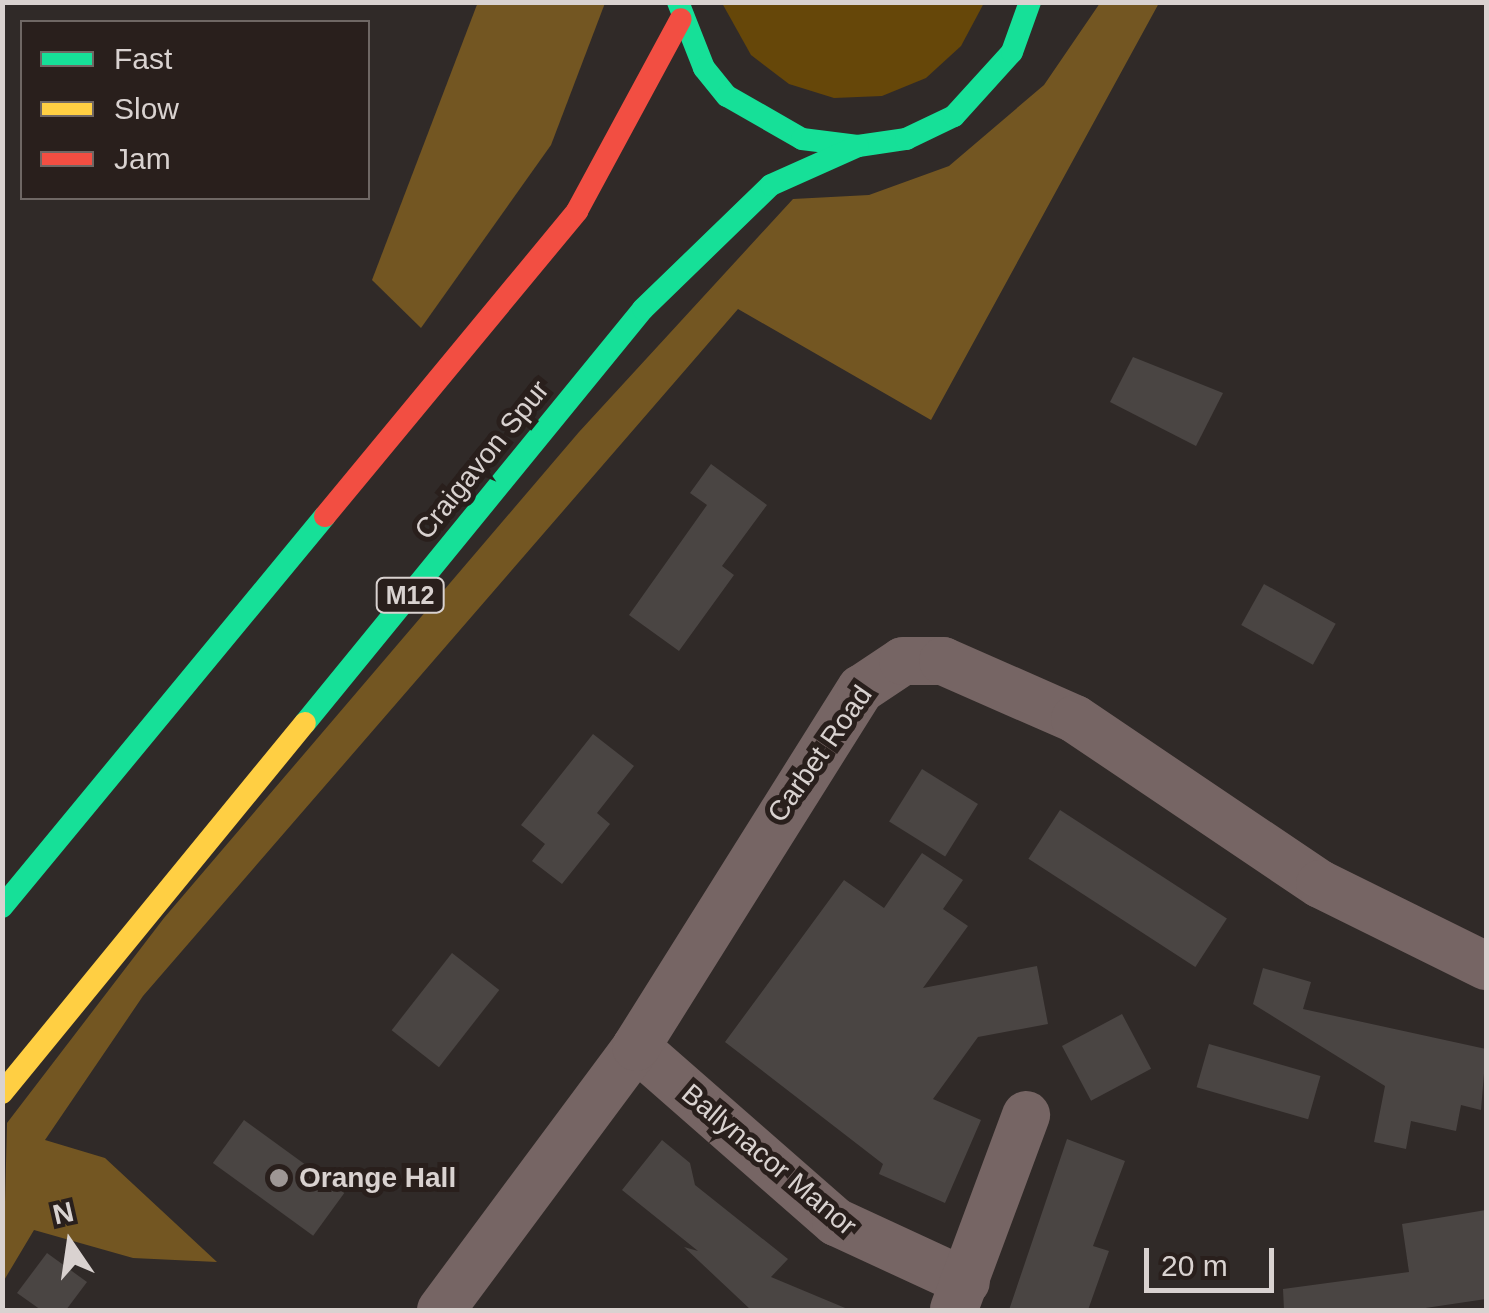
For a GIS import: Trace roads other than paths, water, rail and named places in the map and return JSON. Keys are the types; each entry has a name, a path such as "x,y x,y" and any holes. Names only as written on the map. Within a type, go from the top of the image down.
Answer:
{"highway":[{"name":"M12","path":"679,11 704,68 752,116 802,139 858,146 906,138 954,116 1012,52 1030,2"},
{"name":"M12","path":"2,907 577,212 679,11"},
{"name":"Craigavon Spur","path":"2,1093 643,309 771,185 858,146"}],"street":[{"name":"Carbet Road","path":"441,1310 636,1047 861,689 922,658 1075,719 1320,884 1486,966"},
{"name":"Ballynacor Manor","path":"636,1047 836,1222 960,1296"},
{"path":"960,1296 1026,1115"}],"place":[{"name":"Orange Hall","path":"279,1178"}]}
